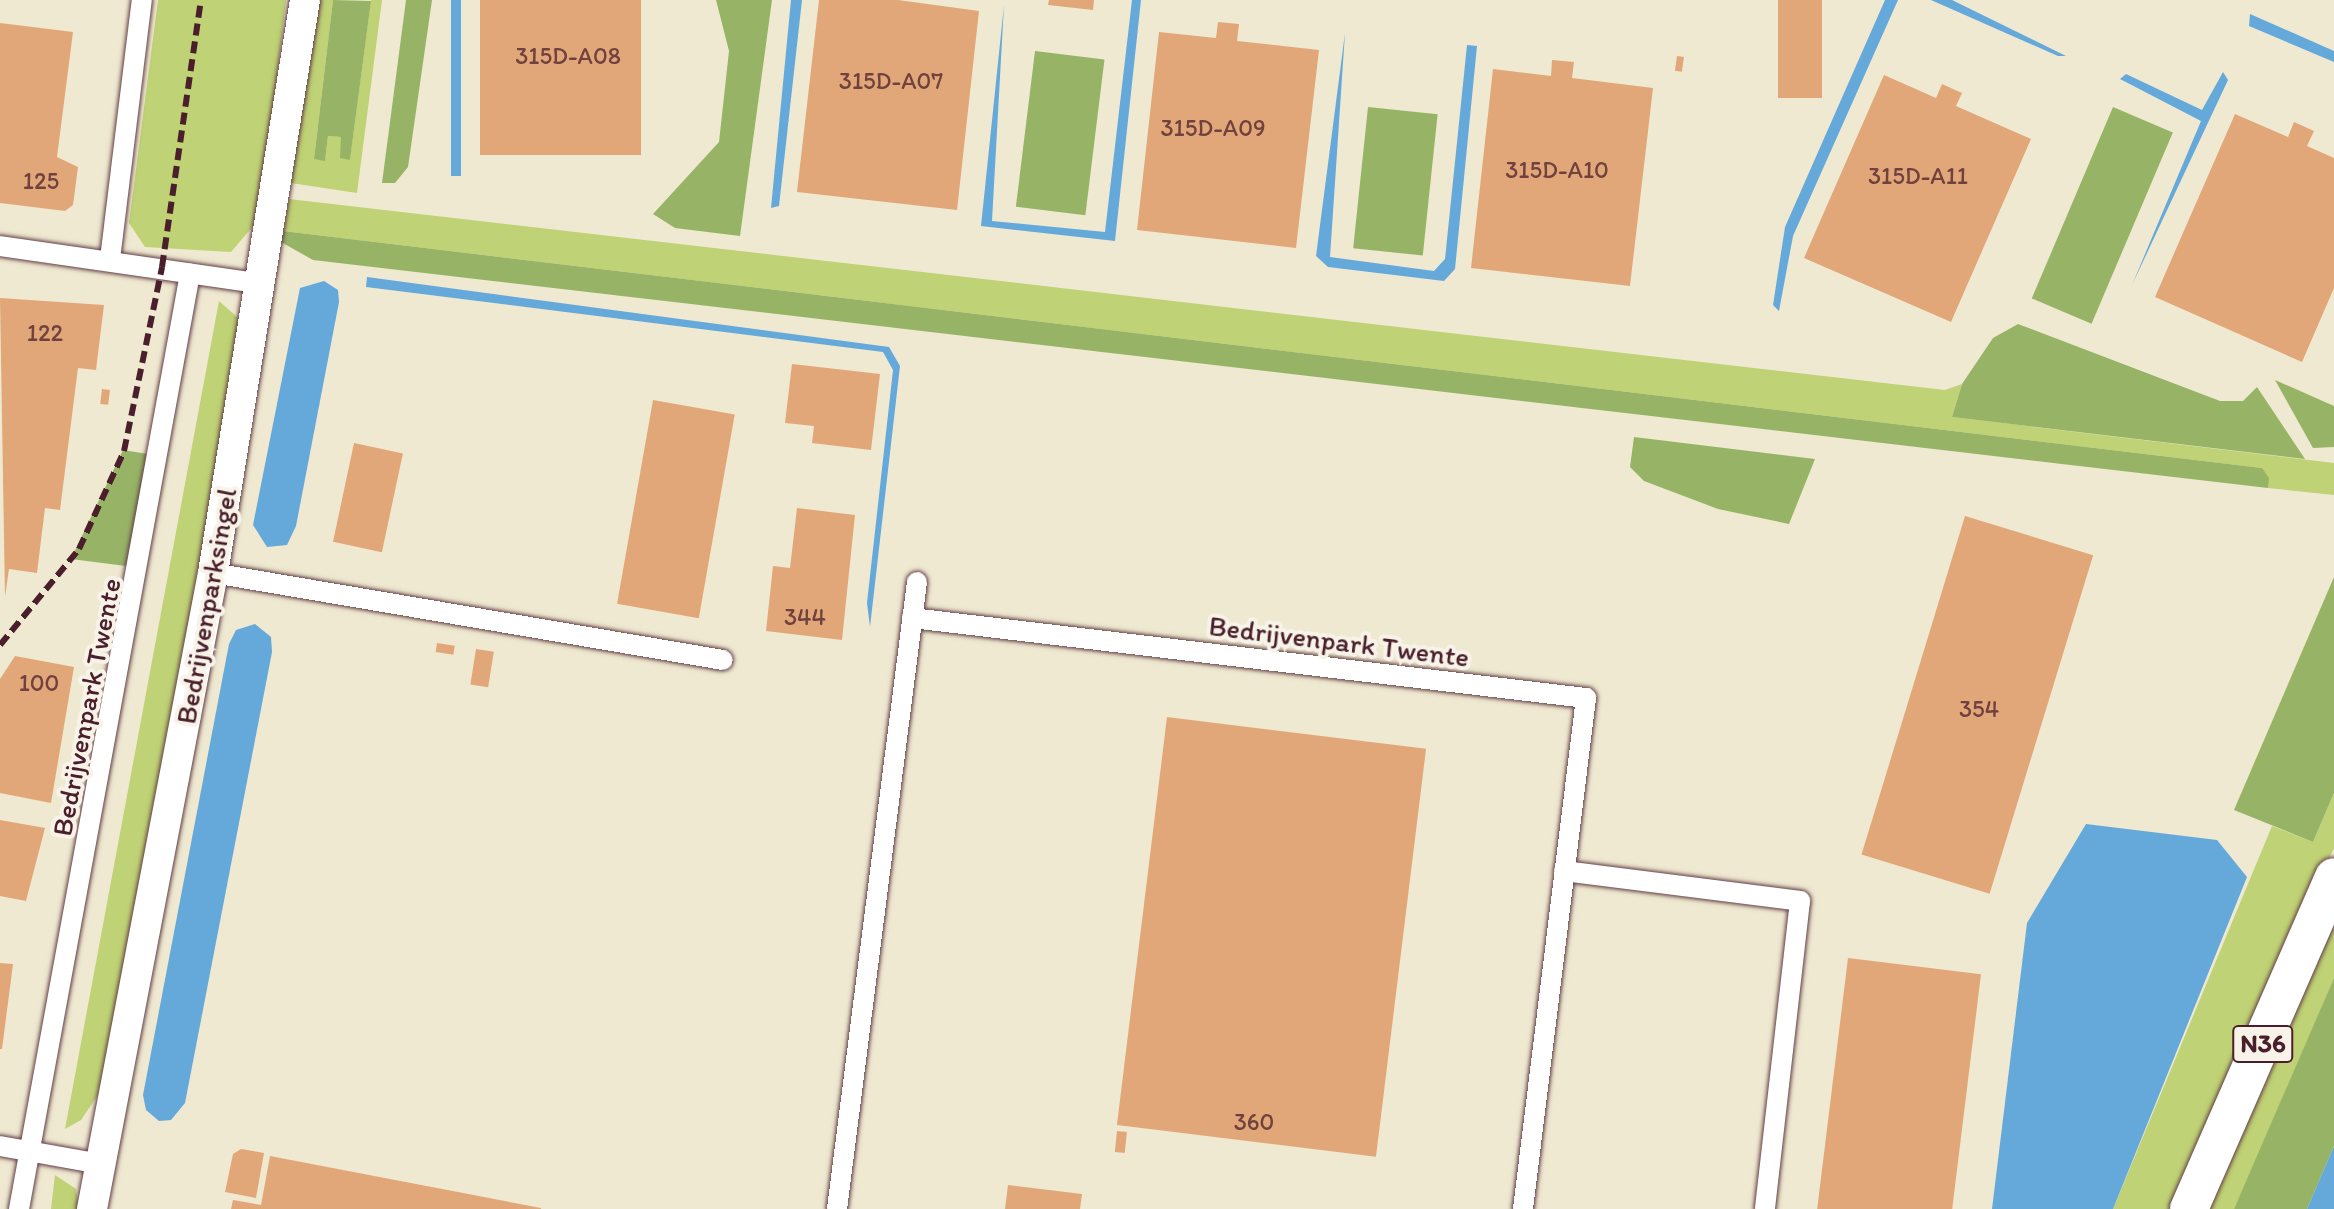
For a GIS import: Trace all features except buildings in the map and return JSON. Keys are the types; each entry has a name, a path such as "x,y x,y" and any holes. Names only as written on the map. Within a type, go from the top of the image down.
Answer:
{"highway":[{"name":"N36","path":"2189,1209 2334,877"}],"street":[{"path":"110,259 142,0"},
{"name":"Bedrijvenparksingel","path":"92,1209 213,573 263,284 305,0"},
{"path":"0,246 110,259 263,284"},
{"name":"Bedrijvenpark Twente","path":"19,1209 190,274"},
{"path":"213,573 723,660"},
{"path":"837,1209 917,582"},
{"name":"Bedrijvenpark Twente","path":"912,618 1586,698 1523,1209"},
{"path":"1564,871 1800,901 1765,1209"},
{"path":"0,1146 101,1164"}],"green space":[{"path":"158,0 286,0 260,218 231,252 145,247 129,223"},
{"path":"315,0 333,0 314,159 325,160 328,136 341,137 350,159 371,0 382,0 357,193 291,183"},
{"path":"333,0 371,1 350,160 340,158 341,137 328,136 325,161 314,159"},
{"path":"406,0 432,0 408,167 395,183 382,183"},
{"path":"716,0 772,0 740,236 675,228 653,214 719,142 729,51"},
{"path":"1035,51 1104,60 1085,215 1016,207"},
{"path":"1368,107 1438,114 1423,256 1353,248"},
{"path":"2113,107 2173,132 2092,324 2032,298"},
{"path":"289,199 1945,390 1962,384 1952,417 2334,463 2334,495 2268,488 2262,468 283,231"},
{"path":"283,231 2262,468 2269,478 2268,488 313,260 281,242"},
{"path":"219,301 245,324 102,1089 81,1120 65,1129"},
{"path":"2018,324 2220,401 2243,401 2257,387 2305,459 1952,417 1962,384 1993,338"},
{"path":"2275,380 2334,406 2334,447 2313,448"},
{"path":"1634,437 1815,459 1789,524 1718,509 1644,481 1630,467"},
{"path":"123,450 148,454 126,566 71,559"},
{"path":"2334,577 2334,793 2313,842 2234,810"},
{"path":"2334,793 2334,848 2173,1209 2113,1209 2272,826 2313,842"},
{"path":"2334,924 2334,978 2248,1180 2234,1209 2206,1209"},
{"path":"2334,978 2334,1146 2307,1209 2234,1209"},
{"path":"55,1175 76,1189 79,1209 51,1209"}],"water":[{"path":"451,0 461,0 461,176 451,176"},
{"path":"791,0 802,0 779,206 771,208"},
{"path":"1132,0 1141,0 1115,241 981,226 1004,5 992,221 1105,232"},
{"path":"1885,0 1898,0 1793,236 1779,311 1773,305 1785,227"},
{"path":"1931,0 1952,0 2066,56 2058,56"},
{"path":"2250,14 2334,51 2334,62 2249,26"},
{"path":"1345,33 1330,257 1434,271 1445,259 1467,45 1477,46 1455,269 1444,281 1328,267 1316,256"},
{"path":"2223,72 2228,80 2132,285 2201,121 2120,79 2126,74 2202,110"},
{"path":"367,277 889,347 900,366 870,627 867,603 893,370 883,352 366,287"},
{"path":"324,281 338,290 339,302 296,526 287,545 267,547 253,525 300,288"},
{"path":"255,624 271,637 272,652 185,1103 171,1120 159,1121 146,1110 143,1095 229,644 236,630"},
{"path":"2086,824 2217,840 2247,877 2113,1209 1992,1209 2027,923"},
{"path":"2334,1146 2334,1209 2307,1209"}],"railway":[{"path":"0,645 79,549 124,451 162,267 201,0"}]}
